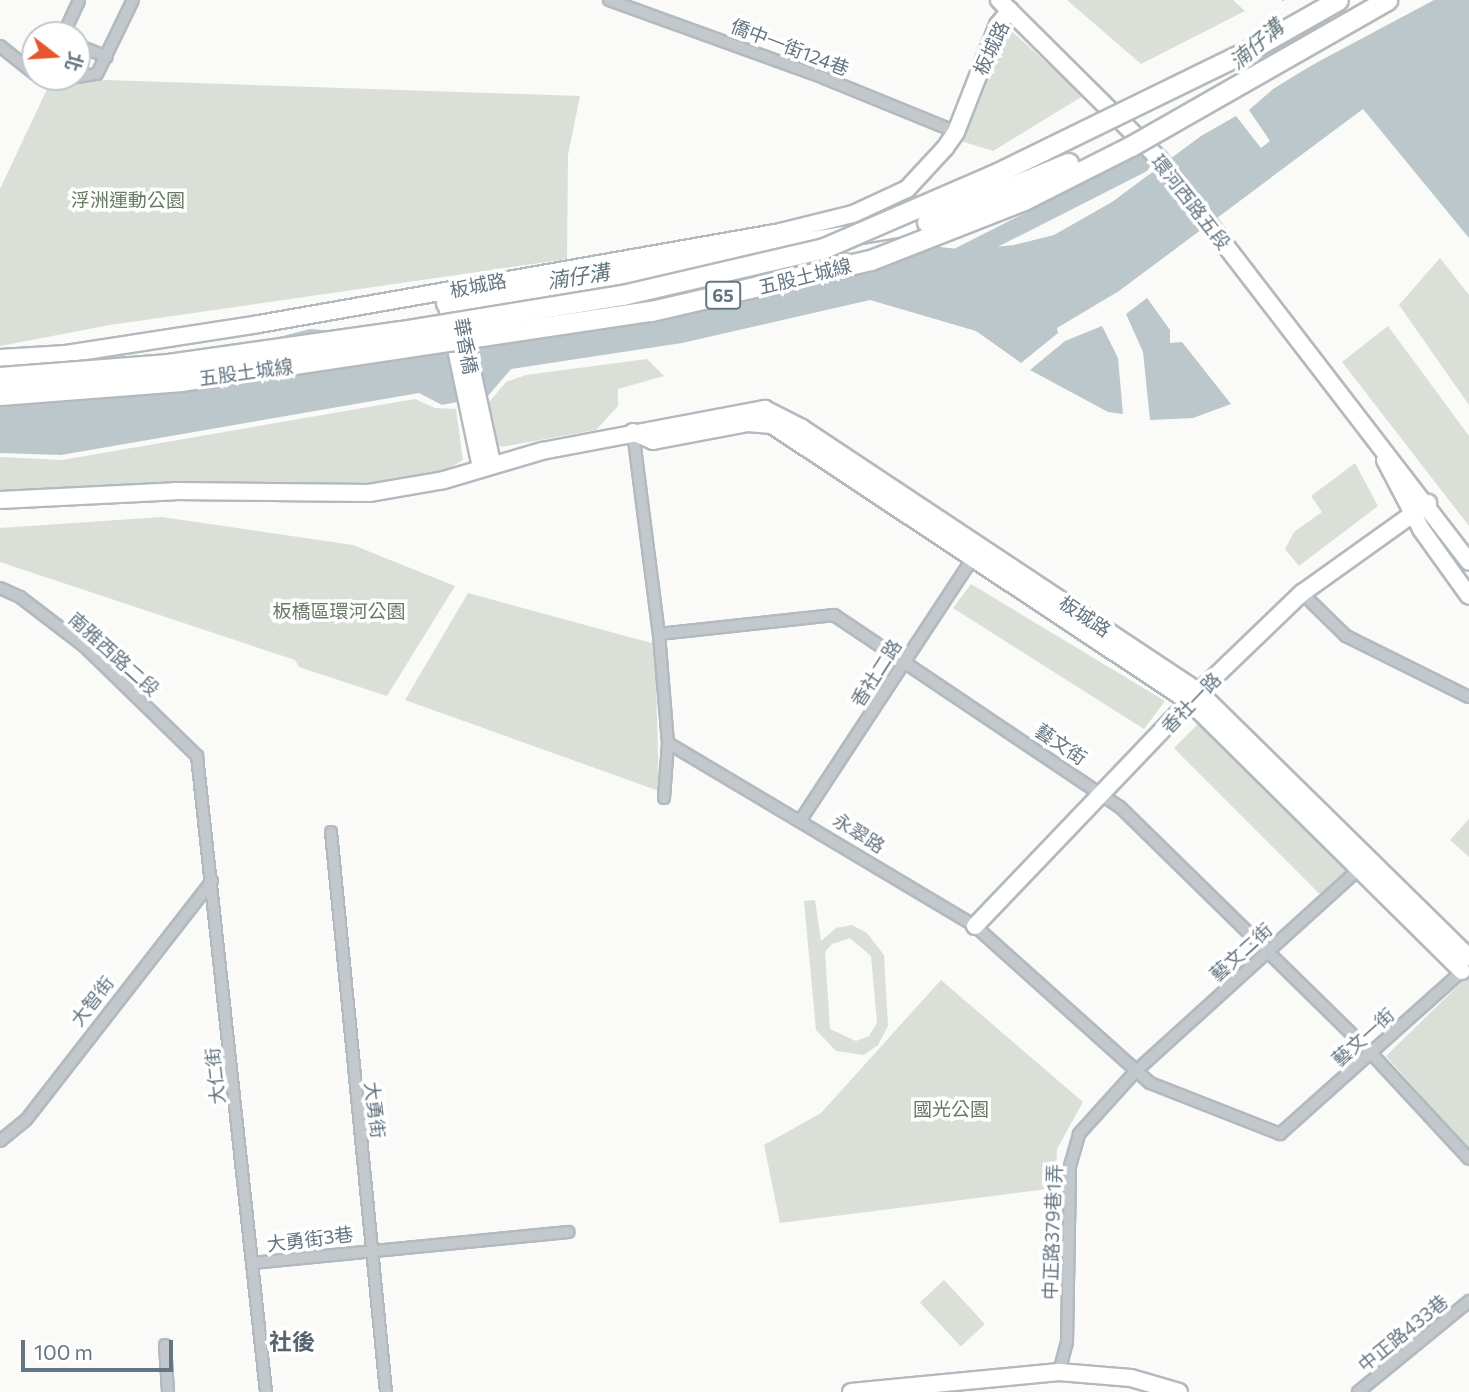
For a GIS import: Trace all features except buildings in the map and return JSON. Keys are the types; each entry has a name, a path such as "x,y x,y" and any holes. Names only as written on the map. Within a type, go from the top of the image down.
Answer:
{"highway":[{"name":"五股土城線","path":"0,377 168,364 388,333 622,295 824,248 993,175 1255,47 1338,0"},
{"name":"五股土城線","path":"0,395 181,381 610,318 871,260 1024,200 1194,113 1264,69 1387,0"},
{"path":"780,232 930,215 1165,103 1255,47"},
{"path":"451,299 930,215 1008,192 1264,69"}],"street":[{"path":"69,21 79,0"},
{"path":"91,75 97,74 107,57 133,0"},
{"name":"僑中一街124巷","path":"609,0 812,74 956,132"},
{"name":"板城路","path":"0,358 126,346 451,299 780,232 853,214 907,189 956,132 1004,5"},
{"name":"環河西路五段","path":"1004,5 1160,159 1214,232 1428,503 1469,562"},
{"path":"0,46 21,63"},
{"path":"91,51 107,57"},
{"name":"華香橋","path":"451,299 470,404 487,465"},
{"name":"板城路","path":"0,500 175,491 369,493 444,480 487,465 633,432 765,409 802,428 976,552 1195,697 1467,964"},
{"name":"環河西路五段","path":"1364,421 1412,513 1469,596"},
{"path":"633,432 659,634 668,743 664,798"},
{"name":"香社一路","path":"975,926 1195,697 1302,593 1428,503"},
{"name":"香社二路","path":"802,818 976,552"},
{"name":"南雅西路二段","path":"0,588 20,597 84,646 197,756"},
{"path":"1302,593 1346,636 1469,697"},
{"name":"藝文街","path":"659,634 834,615 905,661 1103,794 1268,950 1371,1053 1469,1159"},
{"name":"永翠路","path":"668,743 802,818 975,926 1150,1083 1280,1134"},
{"name":"大仁街","path":"197,756 266,1392"},
{"name":"大勇街","path":"331,832 386,1392"},
{"name":"藝文二街","path":"1135,1072 1366,863"},
{"name":"大智街","path":"0,1141 26,1120 212,881"},
{"name":"藝文一街","path":"1280,1134 1467,964"},
{"name":"中正路379巷1弄","path":"1059,1372 1067,1342 1073,1148 1089,1119 1135,1072"},
{"name":"大勇街3巷","path":"252,1263 372,1249 568,1232"},
{"name":"中正路433巷","path":"1358,1392 1469,1301"},
{"path":"165,1345 168,1392"},
{"path":"851,1392 948,1387 1059,1372 1131,1378 1180,1392"}],"green space":[{"path":"1067,0 1233,0 1245,11 1141,64"},
{"path":"1006,26 1083,96 993,151 961,141"},
{"name":"浮洲運動公園","path":"105,80 580,96 568,155 567,259 110,325 0,346 0,189 46,91 91,91 91,82"},
{"path":"1440,258 1469,295 1469,405 1399,305"},
{"path":"1388,326 1469,436 1469,526 1342,362"},
{"path":"647,359 664,376 618,389 618,406 596,430 501,447 488,433 485,407 506,382 526,375"},
{"path":"415,399 435,408 456,409 463,460 445,471 370,486 0,491 0,457 62,460"},
{"path":"1355,463 1378,506 1299,566 1285,549 1294,532 1322,512 1311,496"},
{"name":"板橋區環河公園","path":"162,517 353,545 455,586 387,696 299,667 295,660 0,562 0,528"},
{"path":"971,584 1165,701 1144,729 953,608"},
{"name":"板橋區環河公園","path":"468,593 655,644 659,791 405,700"},
{"path":"1200,722 1348,870 1322,896 1174,748"},
{"path":"1469,819 1469,857 1450,840"},
{"path":"815,900 821,941 836,928 852,925 867,933 884,955 888,1026 878,1045 864,1055 836,1051 816,1030 804,901","holes":["850,938 871,956 877,1023 869,1036 856,1041 830,1029 825,952 832,944"]},
{"path":"1469,975 1469,1150 1386,1056"},
{"name":"國光公園","path":"941,980 1083,1102 1057,1149 1055,1188 780,1223 764,1145 821,1113"},
{"path":"944,1280 985,1324 961,1346 920,1303"}],"shaded area":[{"path":"1282,0 1469,0 1469,238 1363,109 1119,291 1057,328 1058,333 1021,363 976,331 870,300 682,343 511,369 488,396 442,405 419,393 61,455 0,453 0,392 216,353 310,329 335,331 685,272 840,250 889,262 932,246 966,250 1014,245 1054,235 1112,202 1201,136 1236,116 1261,148 1270,141 1249,110 1273,89 1322,59"},
{"path":"1147,298 1170,330 1170,343 1182,342 1231,404 1193,418 1150,420 1143,352 1126,314"},
{"path":"1102,326 1118,358 1123,414 1108,412 1030,370 1065,341"}],"pier":[{"path":"1285,0 1434,0 1269,88 1319,57 1280,3"}],"waterway":[{"name":"湳仔溝","path":"1274,58 1322,17"},
{"name":"湳仔溝","path":"954,259 1141,164"}],"district":[{"name":"社後","path":"292,1341"}]}
